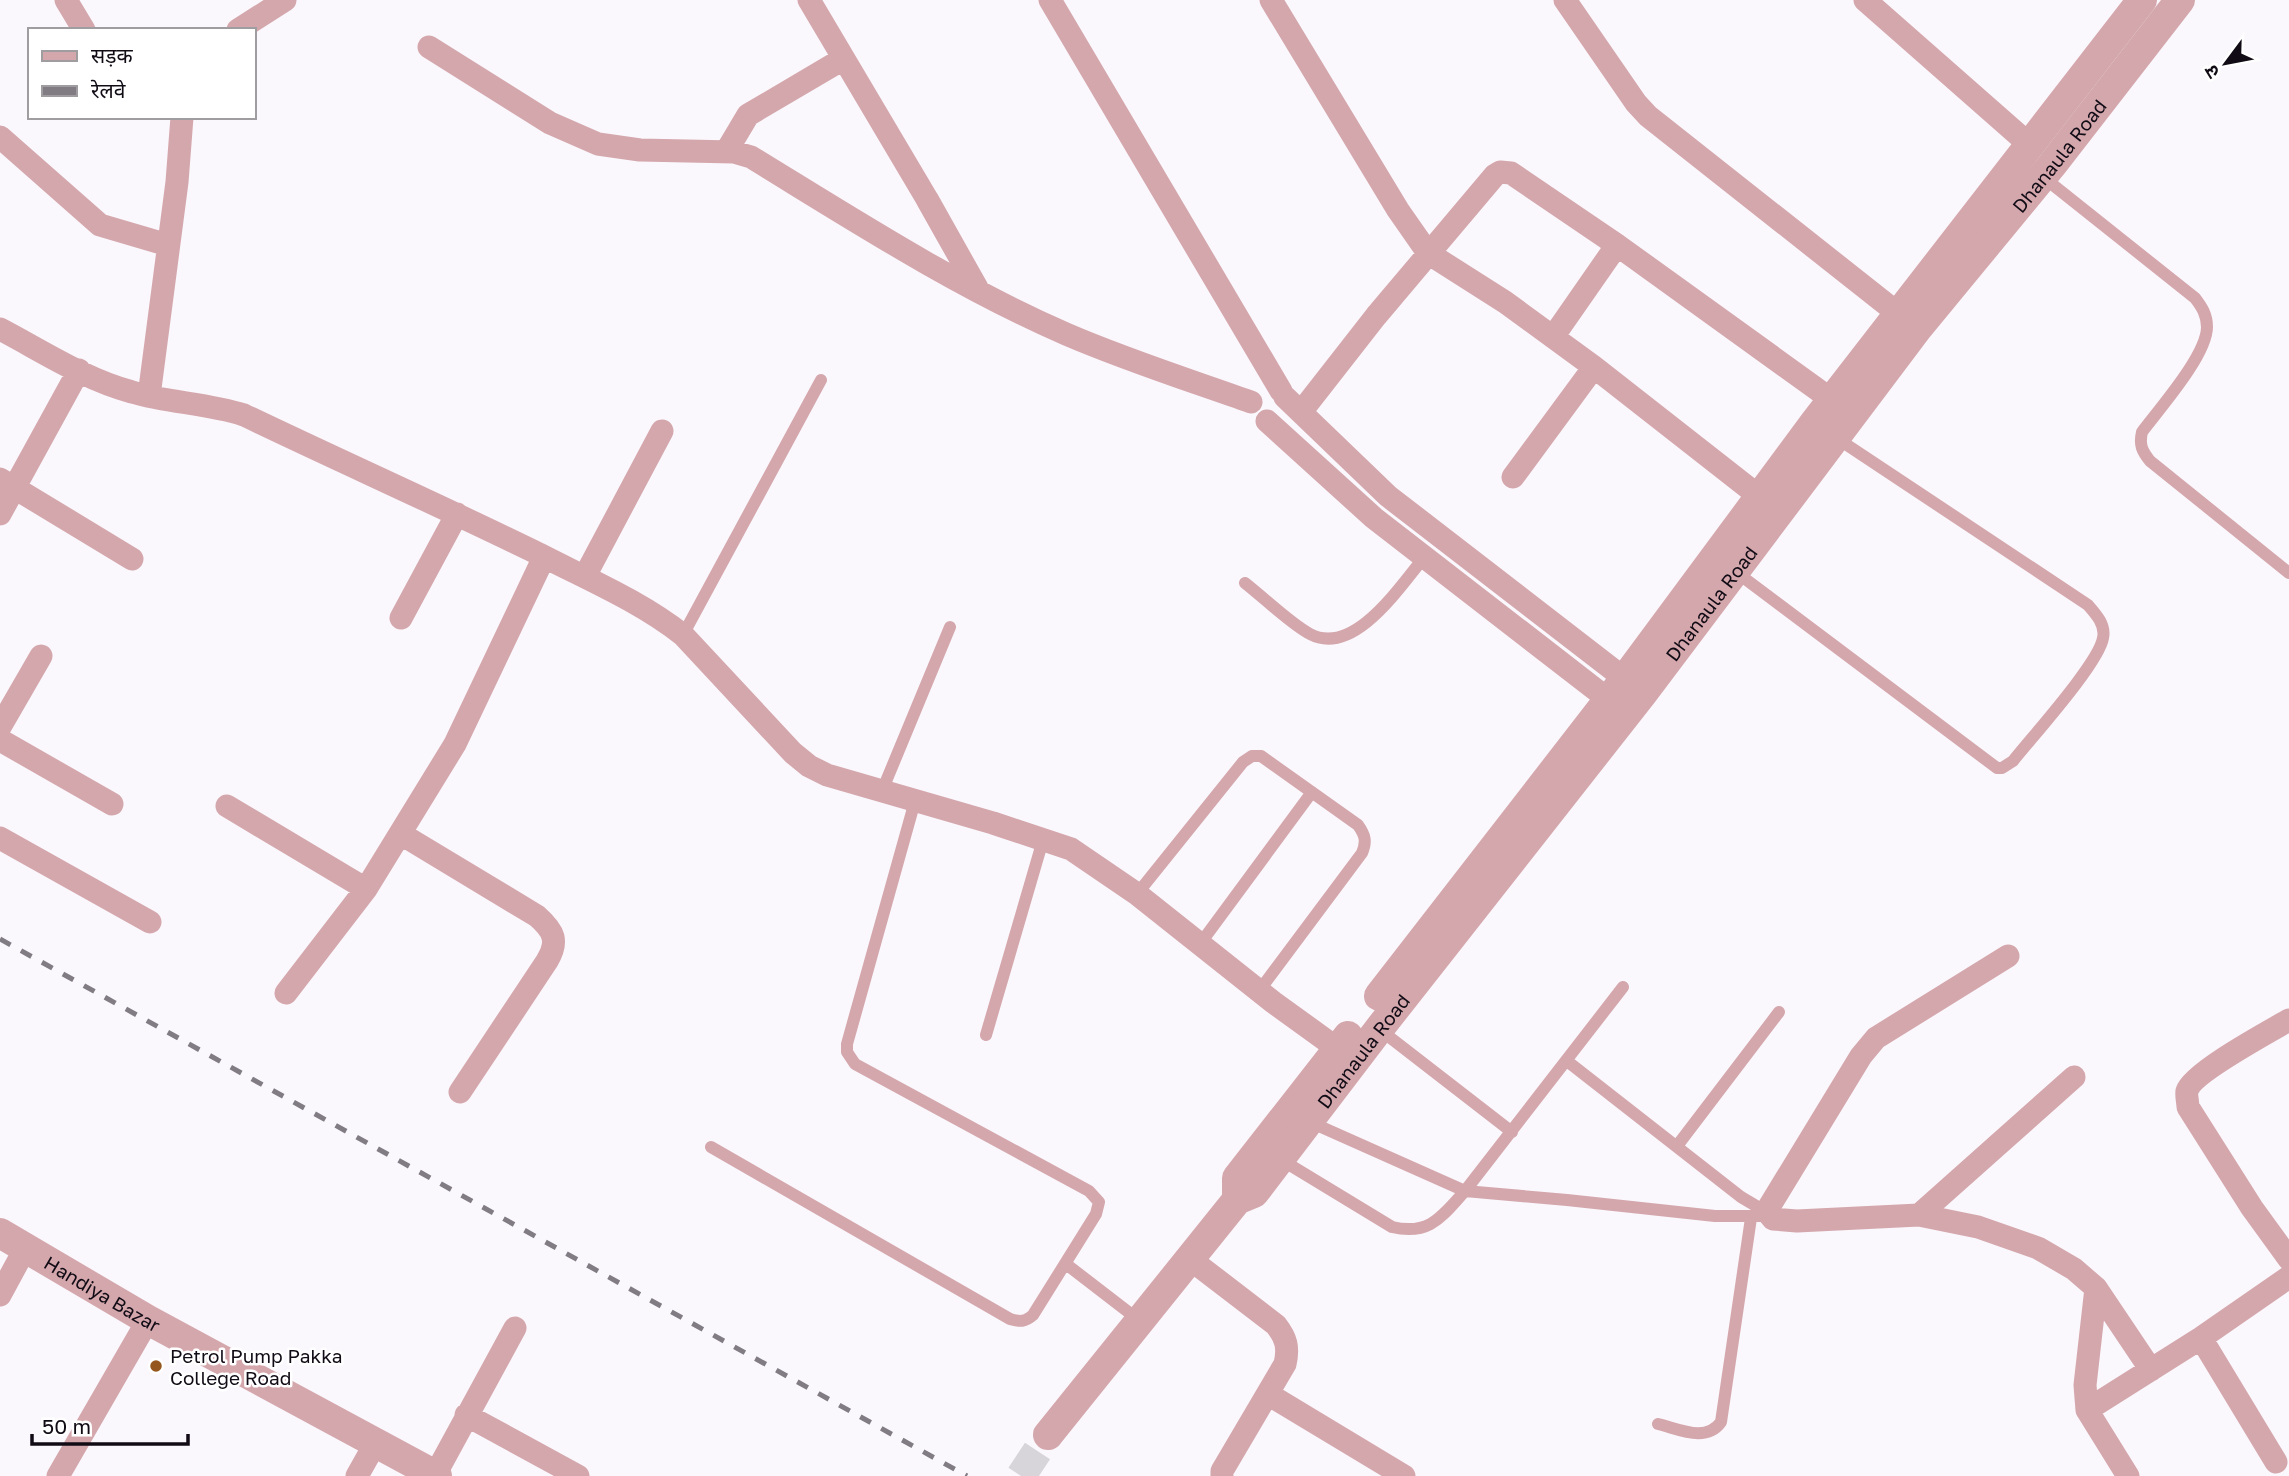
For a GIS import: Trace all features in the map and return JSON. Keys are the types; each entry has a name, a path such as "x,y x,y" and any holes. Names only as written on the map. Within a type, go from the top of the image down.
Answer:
{"street":[{"path":"66,0 83,28"},
{"path":"241,28 285,0"},
{"path":"809,0 977,289"},
{"path":"1050,0 1289,400"},
{"path":"1271,0 1398,210 1428,253 1505,302 1594,367 1760,497"},
{"path":"1565,0 1636,103 1648,116 1908,321"},
{"path":"1866,0 2031,146"},
{"name":"Dhanaula Road","path":"1048,1435 1237,1200 1254,1193 1280,1159 1308,1122 1346,1055 1379,1029 1626,697 1760,497 1828,420 1908,321 2031,146 2142,0"},
{"name":"Dhanaula Road","path":"1908,321 2042,177 2180,0"},
{"path":"429,47 550,123 598,144 640,150 742,153 896,246 1067,335 1251,402"},
{"path":"726,152 748,115 844,59"},
{"path":"149,396 177,182 182,119"},
{"path":"0,137 100,225 168,244"},
{"path":"1267,421 1274,419 1284,410 1289,400 1428,253 1495,175 1502,172 1511,173 1618,245 1828,420"},
{"path":"1553,337 1618,245"},
{"path":"0,329 79,370 131,392 208,404 244,415 585,576 669,624 683,635 801,759 827,775 1071,849 1137,894 1259,991 1346,1055"},
{"path":"1513,477 1594,367"},
{"path":"0,514 8,483 79,370"},
{"path":"1276,387 1388,496 1441,538 1626,697 1424,558 1374,518 1267,421 1255,415 1251,402 1256,390 1276,387"},
{"name":"Dhanaula Road","path":"1237,1200 1237,1178 1346,1055 1626,697 1736,572 1828,420"},
{"path":"585,576 662,432"},
{"path":"8,483 132,559"},
{"path":"401,618 457,514"},
{"path":"286,993 366,889 455,744 544,557"},
{"path":"0,727 41,656"},
{"path":"0,740 112,804"},
{"path":"227,806 366,889"},
{"path":"401,834 537,916 546,924 555,940 547,961 460,1092"},
{"path":"0,838 150,922"},
{"path":"2008,956 1876,1038 1861,1056 1763,1216 1797,1221 1919,1215 1978,1227 2038,1248 2074,1269 2096,1288 2151,1370"},
{"path":"2289,1020 2194,1079 2187,1091 2188,1107 2252,1208 2289,1259"},
{"path":"1919,1215 2074,1077"},
{"name":"Handiya Bazar","path":"0,1295 13,1240 148,1320 436,1475"},
{"path":"1190,1259 1276,1325 1285,1336 1288,1351 1285,1364 1222,1471 1222,1476"},
{"path":"2087,1409 2201,1338 2289,1277"},
{"path":"2096,1288 2085,1385 2087,1409 2128,1476"},
{"path":"58,1476 148,1320"},
{"path":"436,1475 515,1328"},
{"path":"2201,1338 2276,1462"},
{"path":"1268,1394 1404,1476"},
{"path":"466,1415 578,1476"},
{"path":"357,1476 375,1444"}],"lane":[{"path":"2042,177 2195,298 2205,313 2207,329 2202,351 2142,432 2142,451 2150,461 2289,573"},
{"path":"683,635 821,380"},
{"path":"1736,572 1997,768 2003,768 2013,761 2091,663 2104,635 2100,618 2088,605 1828,420"},
{"path":"1245,583 1311,635 1337,639 1359,628 1381,610 1441,538"},
{"path":"882,791 950,627"},
{"path":"1137,894 1243,762 1252,756 1261,756 1358,825 1365,835 1366,845 1362,853 1259,991"},
{"path":"1199,944 1311,792"},
{"path":"711,1147 1010,1319 1019,1321 1027,1320 1033,1315 1097,1214 1099,1202 1095,1196 855,1064 847,1052 915,801"},
{"path":"986,1035 1043,840"},
{"path":"1280,1159 1392,1227 1409,1231 1426,1227 1443,1215 1465,1191 1623,987"},
{"path":"1677,1146 1779,1012"},
{"path":"1379,1029 1512,1132"},
{"path":"1566,1061 1763,1216"},
{"path":"1308,1122 1465,1191 1715,1216 1763,1216"},
{"path":"1658,1424 1700,1434 1716,1430 1721,1422 1763,1216"},
{"path":"1066,1264 1140,1321"}],"tunnel":[{"path":"1021,1476 1048,1435"}],"railway":[{"path":"0,939 967,1476"}],"place":[{"name":"Petrol Pump Pakka College Road","path":"156,1366"}]}
